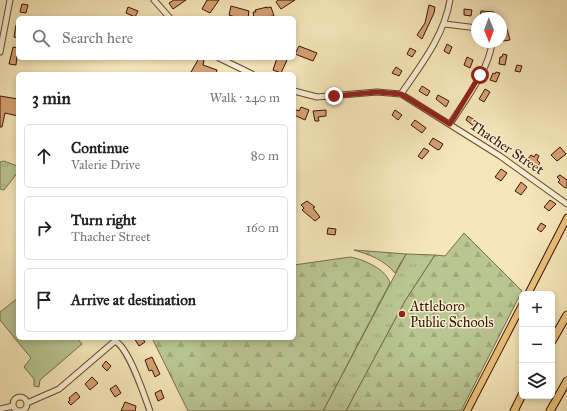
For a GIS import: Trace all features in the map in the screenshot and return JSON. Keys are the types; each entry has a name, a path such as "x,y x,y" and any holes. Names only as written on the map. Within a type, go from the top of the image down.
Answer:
{"highway":[{"path":"555,337 567,315"},
{"path":"550,411 567,380"},
{"path":"514,411 520,399"}],"main road":[{"path":"530,291 567,218"},
{"path":"467,411 519,311"}],"street":[{"path":"0,52 10,0"},
{"path":"154,0 168,16"},
{"path":"401,94 445,24 450,0"},
{"path":"445,24 471,27"},
{"path":"450,124 480,75 487,61 490,48"},
{"path":"223,60 248,72"},
{"name":"Thacher Street","path":"296,92 317,97 377,92 401,94 529,175 567,204"},
{"path":"13,406 16,410 22,411 27,403 59,389 113,342 120,344 131,364 150,411"},
{"path":"13,406 14,400 17,397 24,398 27,403"},
{"path":"0,409 13,406"}],"green space":[{"path":"4,161 16,166 16,175 4,190 0,189 0,162"},
{"path":"464,233 522,291 519,291 519,297 461,411 346,411 405,301 435,255 445,256"},
{"path":"354,250 406,254 395,273 391,268 377,258"},
{"path":"406,254 435,255 405,301 346,411 323,411"},
{"path":"350,257 367,262 379,269 388,278 390,283 323,411 188,411 153,340 296,340 296,265"},
{"path":"16,300 16,340 0,320 0,312"},
{"path":"16,340 79,340 82,344 40,380 39,387 34,386 34,379 24,367 31,358"}],"building":[{"path":"174,0 186,0 173,9 169,3"},
{"path":"207,0 219,0 210,13 202,9"},
{"path":"278,0 295,0 281,9 276,2"},
{"path":"22,4 28,5 26,13 20,12"},
{"path":"429,5 435,7 434,13 422,39 417,35 425,23"},
{"path":"231,6 249,11 248,16 229,15"},
{"path":"128,7 138,11 136,16 126,13"},
{"path":"271,7 274,16 254,16 253,12 256,12 255,10"},
{"path":"464,9 472,10 471,16 464,15"},
{"path":"16,25 16,38 14,37"},
{"path":"507,29 510,40 507,40"},
{"path":"447,44 452,47 449,54 444,51"},
{"path":"299,46 317,53 313,61 296,54"},
{"path":"13,47 16,48 16,65 9,64"},
{"path":"410,48 416,51 412,57 407,54"},
{"path":"503,54 507,55 505,65 499,64 500,57 502,57"},
{"path":"467,57 473,60 470,68 464,65"},
{"path":"198,60 204,60 203,65 217,70 216,72 191,72"},
{"path":"276,60 287,60 281,72 273,70"},
{"path":"517,65 522,66 520,72 515,71"},
{"path":"396,67 402,71 399,76 392,73"},
{"path":"496,72 500,73 496,82 490,80 493,73 495,74"},
{"path":"422,86 430,91 427,96 419,91"},
{"path":"485,89 490,92 484,102 479,99"},
{"path":"438,95 449,101 446,107 436,99"},
{"path":"0,96 16,99 16,116 5,113 2,127 0,127"},
{"path":"301,107 309,110 305,120 296,116 296,110 299,111"},
{"path":"326,110 326,116 318,117 319,121 315,121 313,111"},
{"path":"395,110 402,115 398,120 392,115"},
{"path":"468,116 478,122 475,127 466,120"},
{"path":"415,120 426,128 422,133 411,125"},
{"path":"433,138 443,144 440,149 438,150 429,144"},
{"path":"560,147 566,154 557,161 551,155"},
{"path":"424,148 429,151 422,159 418,156"},
{"path":"536,154 539,156 537,160 540,163 537,167 527,160 531,155 534,157"},
{"path":"501,169 507,173 501,181 495,177"},
{"path":"560,175 567,180 567,187 565,188 558,182 560,180 557,177"},
{"path":"521,182 527,187 521,195 515,191"},
{"path":"550,200 556,204 549,211 544,207"},
{"path":"307,201 315,207 313,208 320,217 315,221 302,210 304,208 301,205"},
{"path":"541,223 546,226 541,232 537,229"},
{"path":"328,228 336,229 335,235 327,234"},
{"path":"135,340 144,340 145,342 139,346"},
{"path":"152,357 160,374 155,377 152,370 149,371 145,360"},
{"path":"106,361 111,366 107,371 102,366"},
{"path":"92,377 98,383 90,390 85,384"},
{"path":"116,385 121,393 115,397 110,389"},
{"path":"161,390 164,398 158,401 155,393"},
{"path":"76,392 80,397 71,405 68,402 70,400 69,398"},
{"path":"125,402 136,406 135,411 121,411"}],"place":[{"name":"Attleboro Public Schools","path":"402,314"}],"route":[{"path":"334,96 393,92 401,94 450,124 480,75"}]}
